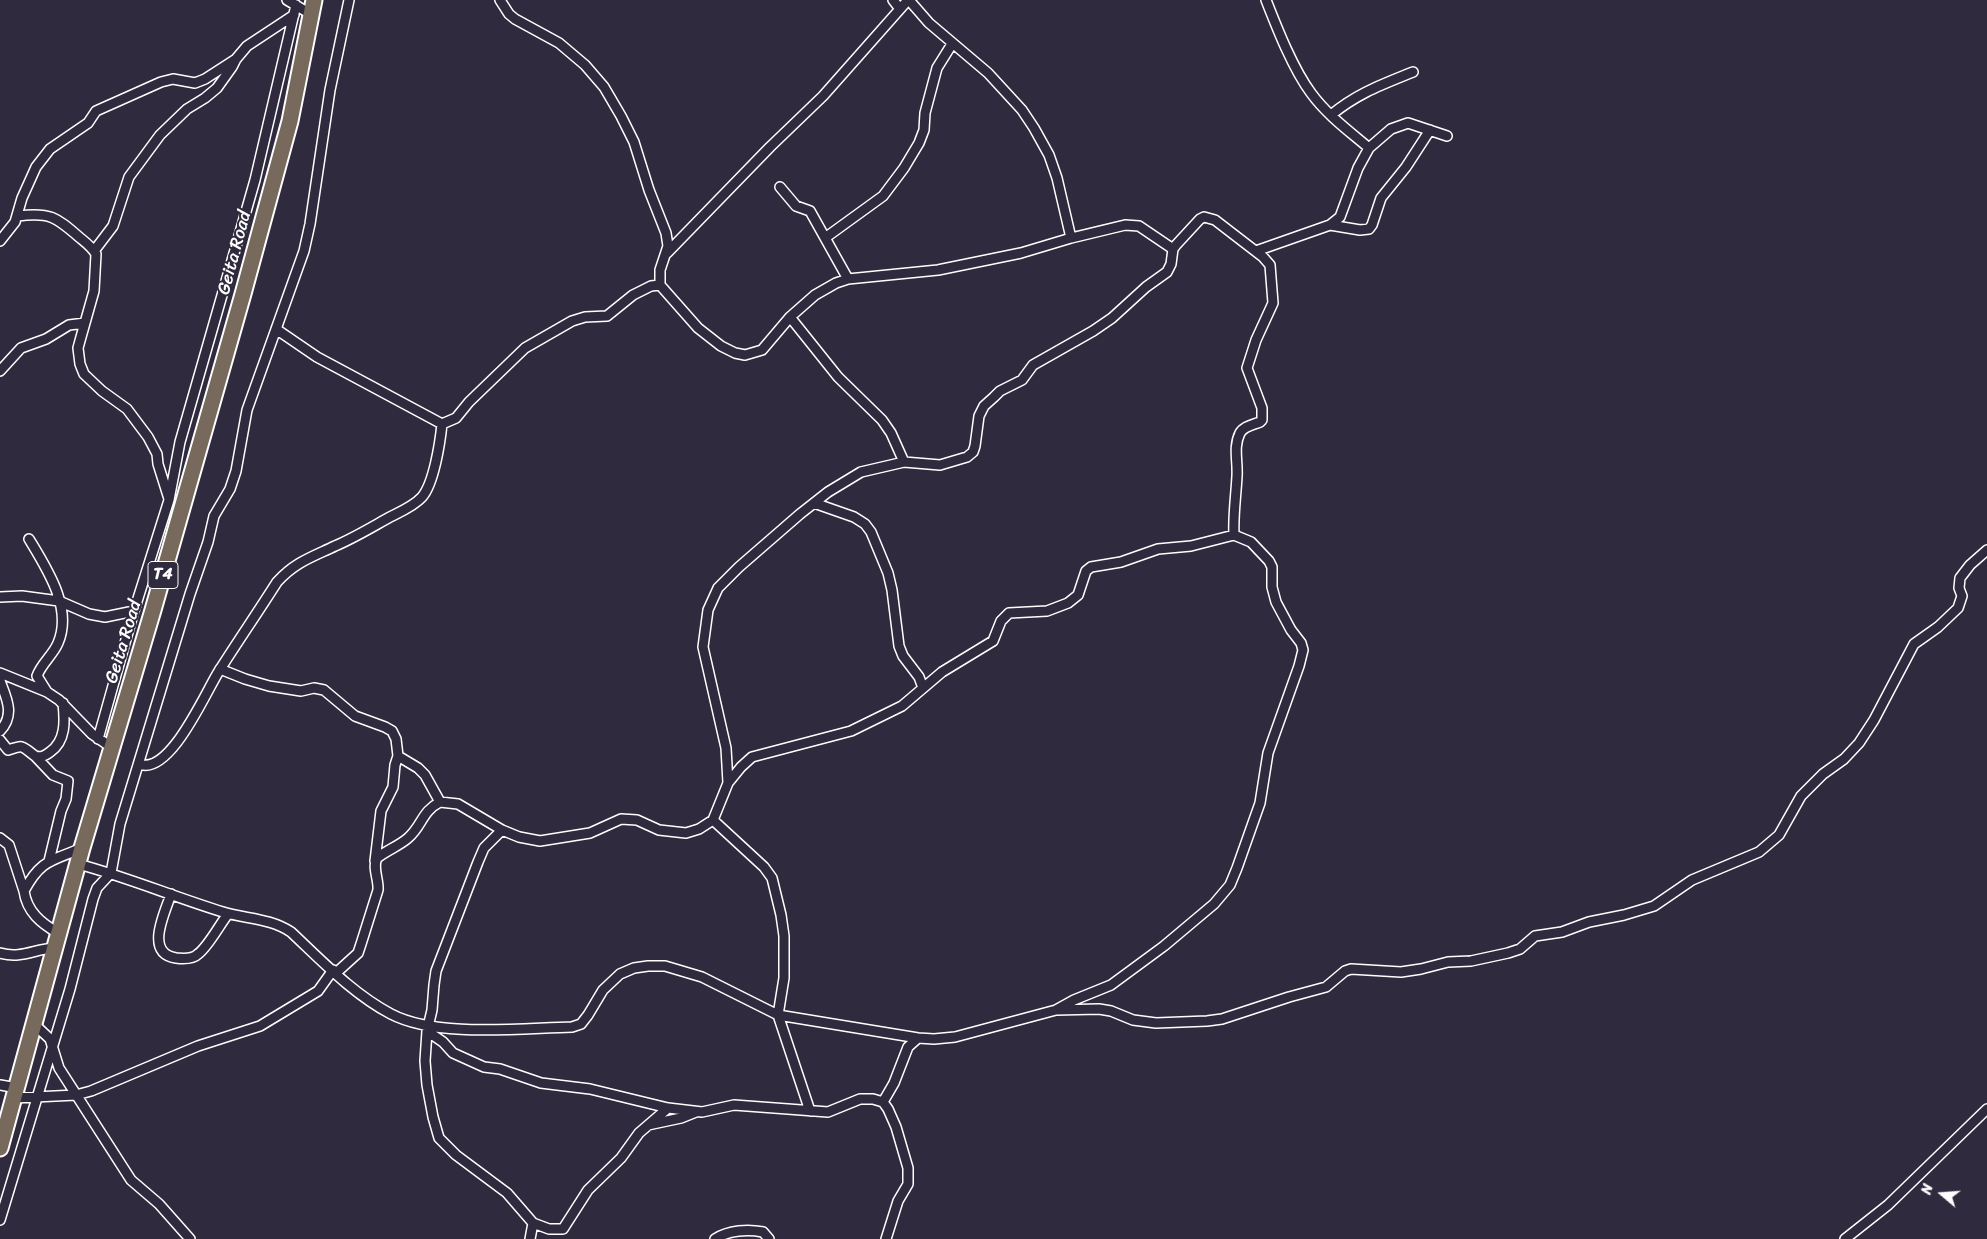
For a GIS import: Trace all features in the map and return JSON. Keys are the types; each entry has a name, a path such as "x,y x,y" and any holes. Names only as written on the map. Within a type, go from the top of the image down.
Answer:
{"highway":[{"name":"Geita Road","path":"0,1148 78,864 105,743 153,610 243,294 290,121 314,0"}],"street":[{"path":"287,0 312,15"},
{"path":"0,1220 70,989 93,899 97,888 111,873 116,837 214,516 233,482 242,449 243,427 247,410 304,251 310,224 330,90 349,0"},
{"path":"500,0 515,19 559,43 585,64 604,88 634,142 649,190 666,233 668,241 667,253 660,270 660,285"},
{"path":"893,0 900,9"},
{"path":"667,253 770,147 823,96 909,0 952,44 988,73 1022,110 1049,155 1057,178 1071,238"},
{"path":"1266,0 1293,61 1310,92 1331,115 1369,148"},
{"path":"0,673 47,692 63,703 84,726 105,743 134,611 170,500 180,442 255,180 296,5"},
{"path":"94,251 113,226 129,176 150,146 178,117 217,88 247,46 262,34 294,15"},
{"path":"825,238 884,196 904,168 924,130 925,113 937,68 952,44"},
{"path":"0,241 18,216 22,198 36,167 50,149 88,123 96,111 161,82 173,79 195,83 205,80 236,59"},
{"path":"1331,115 1366,90 1413,72"},
{"path":"1256,251 1330,225 1340,217 1358,168 1369,148 1379,137 1400,124 1408,123 1447,136"},
{"path":"1330,225 1360,230 1369,229 1376,217 1381,198 1406,167 1430,130"},
{"path":"780,187 796,206 810,211 848,279"},
{"path":"18,216 38,214 58,219 94,251 97,257 93,302 78,348 82,369 84,374 102,391 126,409 148,437 157,454 158,464 170,500"},
{"path":"728,783 726,748 703,647 708,610 718,588 739,567 814,503 861,472 904,462 940,465 967,457 973,452 975,446 979,416 984,406 1000,391 1022,380 1032,365 1093,331 1118,313 1146,287 1167,272 1171,264 1173,249 1189,230 1204,217 1215,220 1270,264 1274,296 1270,310 1247,363 1248,376 1259,399 1263,415 1260,422 1244,428 1237,441 1237,481 1233,514 1234,535"},
{"path":"276,329 317,357 442,424 456,418 525,348 572,321 585,317 607,316 633,295 651,286 660,285 698,328 734,353 745,355 762,350 790,317 827,287 848,279 938,270 1021,252 1125,225 1139,226 1173,249"},
{"path":"790,317 838,377 882,420 891,433 904,462"},
{"path":"0,371 21,348 46,339 69,325 85,323"},
{"path":"138,764 149,766 169,752 183,734 198,711 220,669 287,570 301,560 336,546 404,510 422,497 428,488 442,424"},
{"path":"814,503 854,517 865,524 871,532 885,564 892,590 899,646 903,656 919,676 923,688"},
{"path":"375,861 380,855 408,838 428,810 440,802 458,804 502,830 519,837 540,841 590,833 621,819 637,820 659,830 686,833 699,829 713,820 728,783 752,757 851,731 902,706 942,672 993,641 1001,622 1008,613 1047,611 1068,603 1078,595 1086,570 1091,567 1121,562 1158,549 1191,546 1234,535 1251,542 1269,561 1272,567 1272,587 1276,602 1287,624 1301,643 1303,650 1268,753 1260,803 1237,868 1230,886 1214,904 1171,941 1112,985 1074,1000 1056,1010"},
{"path":"29,539 56,588 63,622 61,634 53,652 37,676 47,692"},
{"path":"78,864 111,873 228,914 280,924 356,990 392,1015 427,1028 496,1030 572,1027 581,1024 603,990 620,974 634,968 648,966 665,966 702,977 778,1015 918,1038 955,1037 1056,1010 1099,1009 1111,1011 1133,1020 1156,1023 1222,1019 1326,987 1351,969 1401,972 1420,970 1448,962 1471,961 1520,949 1535,936 1562,932 1589,922 1624,915 1654,906 1700,876 1759,852 1779,835 1801,796 1859,743 1874,720 1914,644 1938,627 1958,608 1962,596 1960,582 1963,574 1987,550"},
{"path":"0,597 22,596 59,600 97,616 112,617 134,611"},
{"path":"0,1086 15,1093 38,1096 76,1095 108,1084 198,1046 260,1026 318,991 335,971 358,953 378,890 375,861 381,811 393,787 395,765 398,756 396,739 392,732 385,727 356,716 324,690 314,688 301,691 269,686 220,669"},
{"path":"0,681 9,711 6,724 0,731"},
{"path":"35,756 45,756 58,746 64,727 63,703"},
{"path":"0,740 8,750 22,745 53,775 68,781 66,799 61,811 49,861"},
{"path":"398,756 418,768 425,775 440,802"},
{"path":"713,820 764,867 772,878 784,936 784,978 778,1015 810,1111"},
{"path":"502,830 484,848 436,971 432,1010 427,1028 427,1085 440,1138 456,1155 506,1193 533,1223 549,1229 563,1228"},
{"path":"0,838 9,845 26,900 35,916 56,940 39,950 17,956 0,953"},
{"path":"24,891 35,874 49,861 82,848"},
{"path":"171,894 158,944 161,951 167,956 187,959 197,956 228,914"},
{"path":"34,1024 44,1032 53,1044 56,1060 130,1180 159,1204 190,1239"},
{"path":"427,1028 444,1042 452,1053 484,1067 500,1069 542,1083 590,1089 668,1108 696,1112"},
{"path":"882,1102 894,1083 908,1047 918,1038"},
{"path":"648,1125 681,1118 696,1112 734,1105 828,1112 860,1099 873,1098 882,1102 888,1108 896,1127 908,1168 908,1184 898,1201 886,1239"},
{"path":"566,1239 563,1228 588,1190 621,1158 634,1139 668,1108"},
{"path":"1845,1239 1888,1205 1987,1109"},
{"path":"530,1239 533,1223"},
{"path":"715,1239 733,1232 758,1231 764,1232 769,1239"}]}
